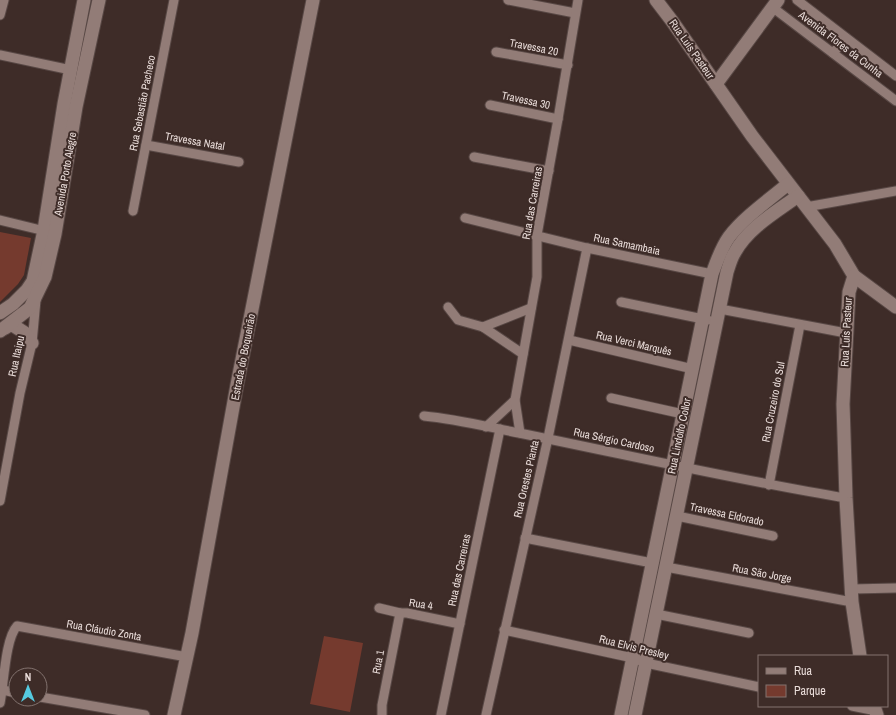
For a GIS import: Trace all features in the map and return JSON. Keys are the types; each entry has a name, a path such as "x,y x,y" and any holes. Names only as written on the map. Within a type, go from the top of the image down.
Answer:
{"street":[{"path":"0,15 4,0"},
{"name":"Avenida Porto Alegre","path":"70,105 71,70 84,0"},
{"name":"Avenida Porto Alegre","path":"3,330 30,308 33,281 49,232 70,105 98,0"},
{"name":"Rua Sebastião Pacheco","path":"133,211 174,0"},
{"name":"Estrada do Boqueirão","path":"174,715 187,657 238,377 313,0"},
{"path":"508,0 575,13"},
{"name":"Rua das Carreiras","path":"520,433 515,400 537,277 537,235 568,65 578,0"},
{"name":"Rua Luís Pasteur","path":"656,0 752,136 834,244 854,276 849,292 842,404 852,602 860,655"},
{"name":"Avenida Flores da Cunha","path":"797,0 896,76"},
{"path":"716,84 775,3"},
{"name":"Avenida Flores da Cunha","path":"775,3 833,54 896,101"},
{"path":"833,54 846,38"},
{"name":"Travessa 20","path":"496,52 568,65"},
{"path":"0,55 71,70"},
{"name":"Travessa 30","path":"490,105 558,119"},
{"name":"Travessa Natal","path":"146,145 240,162"},
{"path":"474,157 549,171"},
{"name":"Rua Lindolfo Collor","path":"621,715 712,274 722,249 730,236 750,216 788,184"},
{"path":"802,202 896,191"},
{"name":"Rua Lindolfo Collor","path":"636,715 727,272 734,253 740,243 755,228 802,202"},
{"name":"Rua Samambaia","path":"465,218 587,248 712,274"},
{"path":"0,220 49,232"},
{"name":"Rua Orestes Pianta","path":"486,715 548,438 587,248"},
{"path":"854,276 896,307"},
{"name":"Avenida Porto Alegre","path":"0,313 32,293"},
{"name":"Rua Itaipu","path":"0,501 20,393 32,343 32,293"},
{"path":"621,302 703,319 718,315 800,324 846,332"},
{"path":"448,307 458,320 483,327 523,354"},
{"path":"483,327 531,308"},
{"path":"3,330 11,324 25,332 32,343"},
{"name":"Rua Cruzeiro do Sul","path":"769,485 800,324"},
{"name":"Rua Verci Marquês","path":"569,340 693,369"},
{"path":"611,398 683,414"},
{"path":"486,427 515,400"},
{"name":"Rua Sérgio Cardoso","path":"424,416 443,418 548,438 769,485 846,498"},
{"name":"Rua das Carreiras","path":"441,715 500,429"},
{"name":"Travessa Eldorado","path":"677,516 774,536"},
{"path":"525,538 652,564"},
{"name":"Rua São Jorge","path":"666,567 852,602"},
{"path":"852,589 896,588"},
{"name":"Rua 4","path":"379,608 400,614 407,613 460,624"},
{"name":"Rua 1","path":"382,715 382,705 400,614"},
{"path":"656,614 749,633"},
{"name":"Rua Cláudio Zonta","path":"4,646 17,626 187,657"},
{"name":"Rua Elvis Presley","path":"504,630 633,658 646,663 758,687"},
{"path":"0,703 3,690 4,646"},
{"path":"3,690 8,691"},
{"path":"48,698 145,715"},
{"path":"857,707 876,711"}],"green space":[{"path":"0,232 31,238 24,275 18,284 0,302"},
{"path":"324,636 363,643 350,712 310,704"}]}
